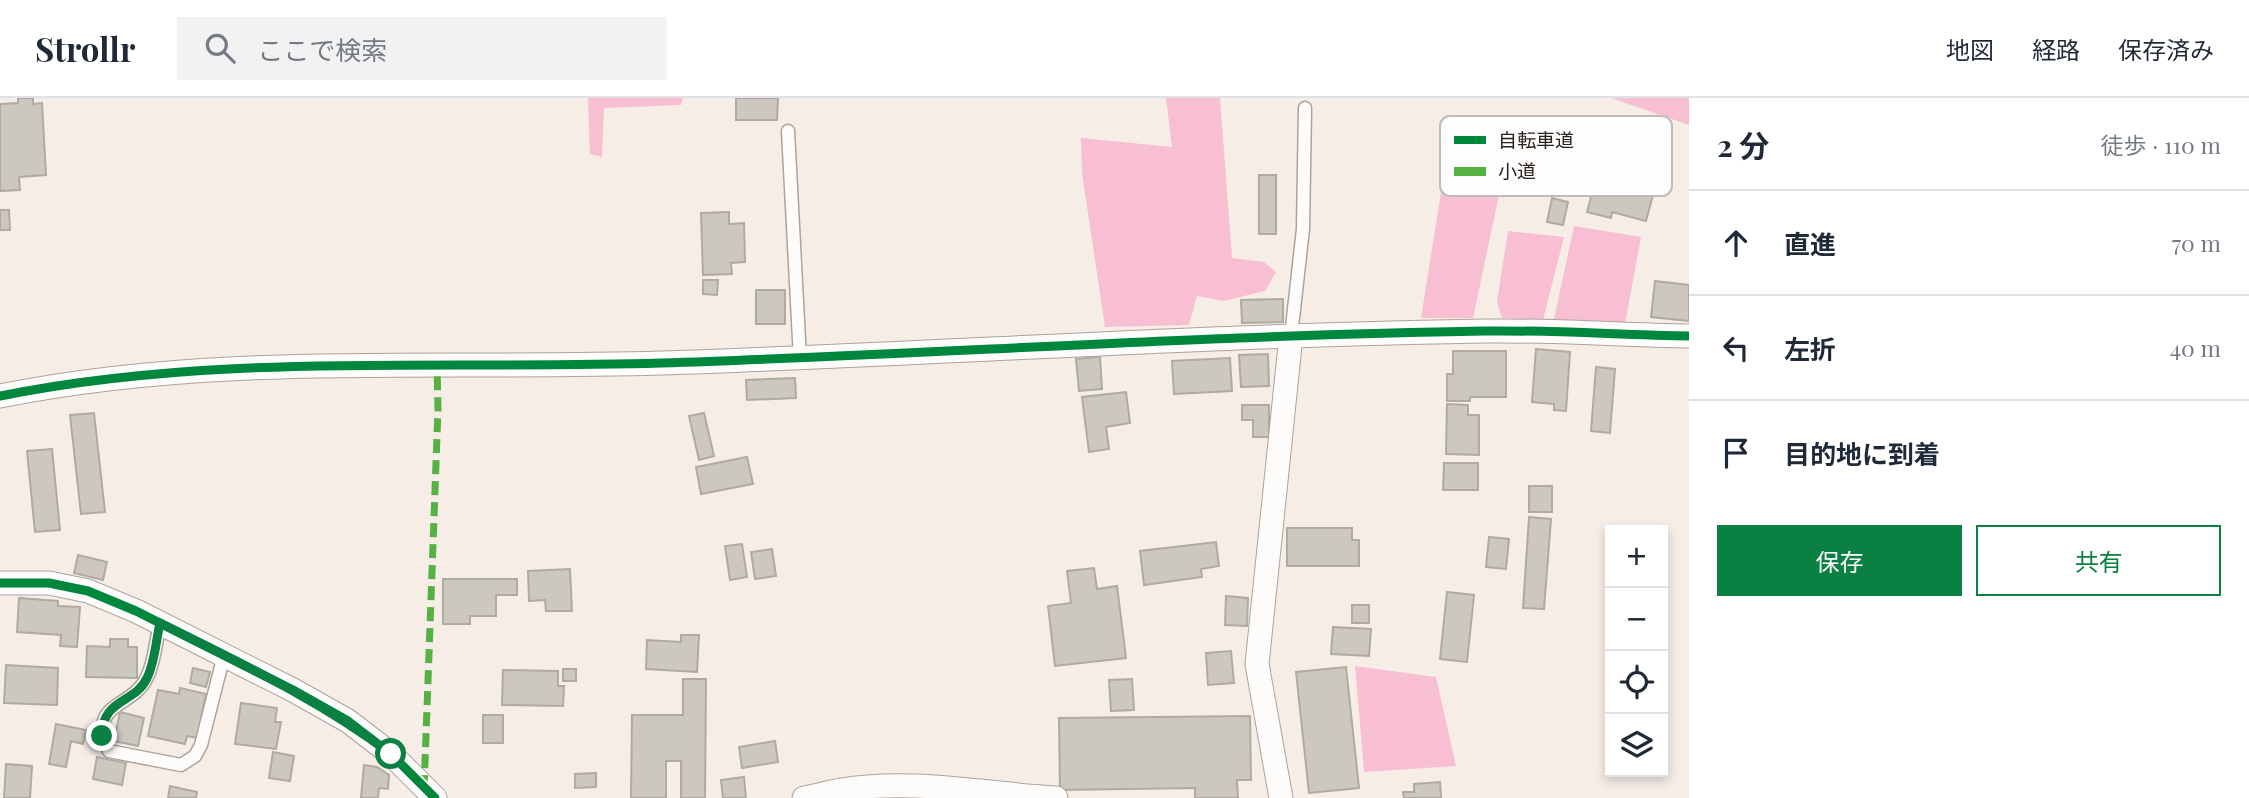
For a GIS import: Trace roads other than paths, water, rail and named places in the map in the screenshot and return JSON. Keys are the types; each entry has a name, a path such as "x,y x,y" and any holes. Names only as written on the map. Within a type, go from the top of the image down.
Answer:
{"street":[{"path":"0,396 62,383 264,368 800,359 1291,336 1490,331 1689,336"},
{"path":"1281,798 1257,664 1291,336"},
{"path":"0,583 49,583 88,591 160,623 348,721 391,754 435,798"},
{"path":"804,798 842,789 884,787 955,788 1056,798"}],"lane":[{"path":"1291,336 1303,229 1305,108"},
{"path":"788,131 800,359"},
{"path":"160,623 147,679 110,709 102,722 102,736 109,751 181,765 195,756 201,745 224,655"}]}
